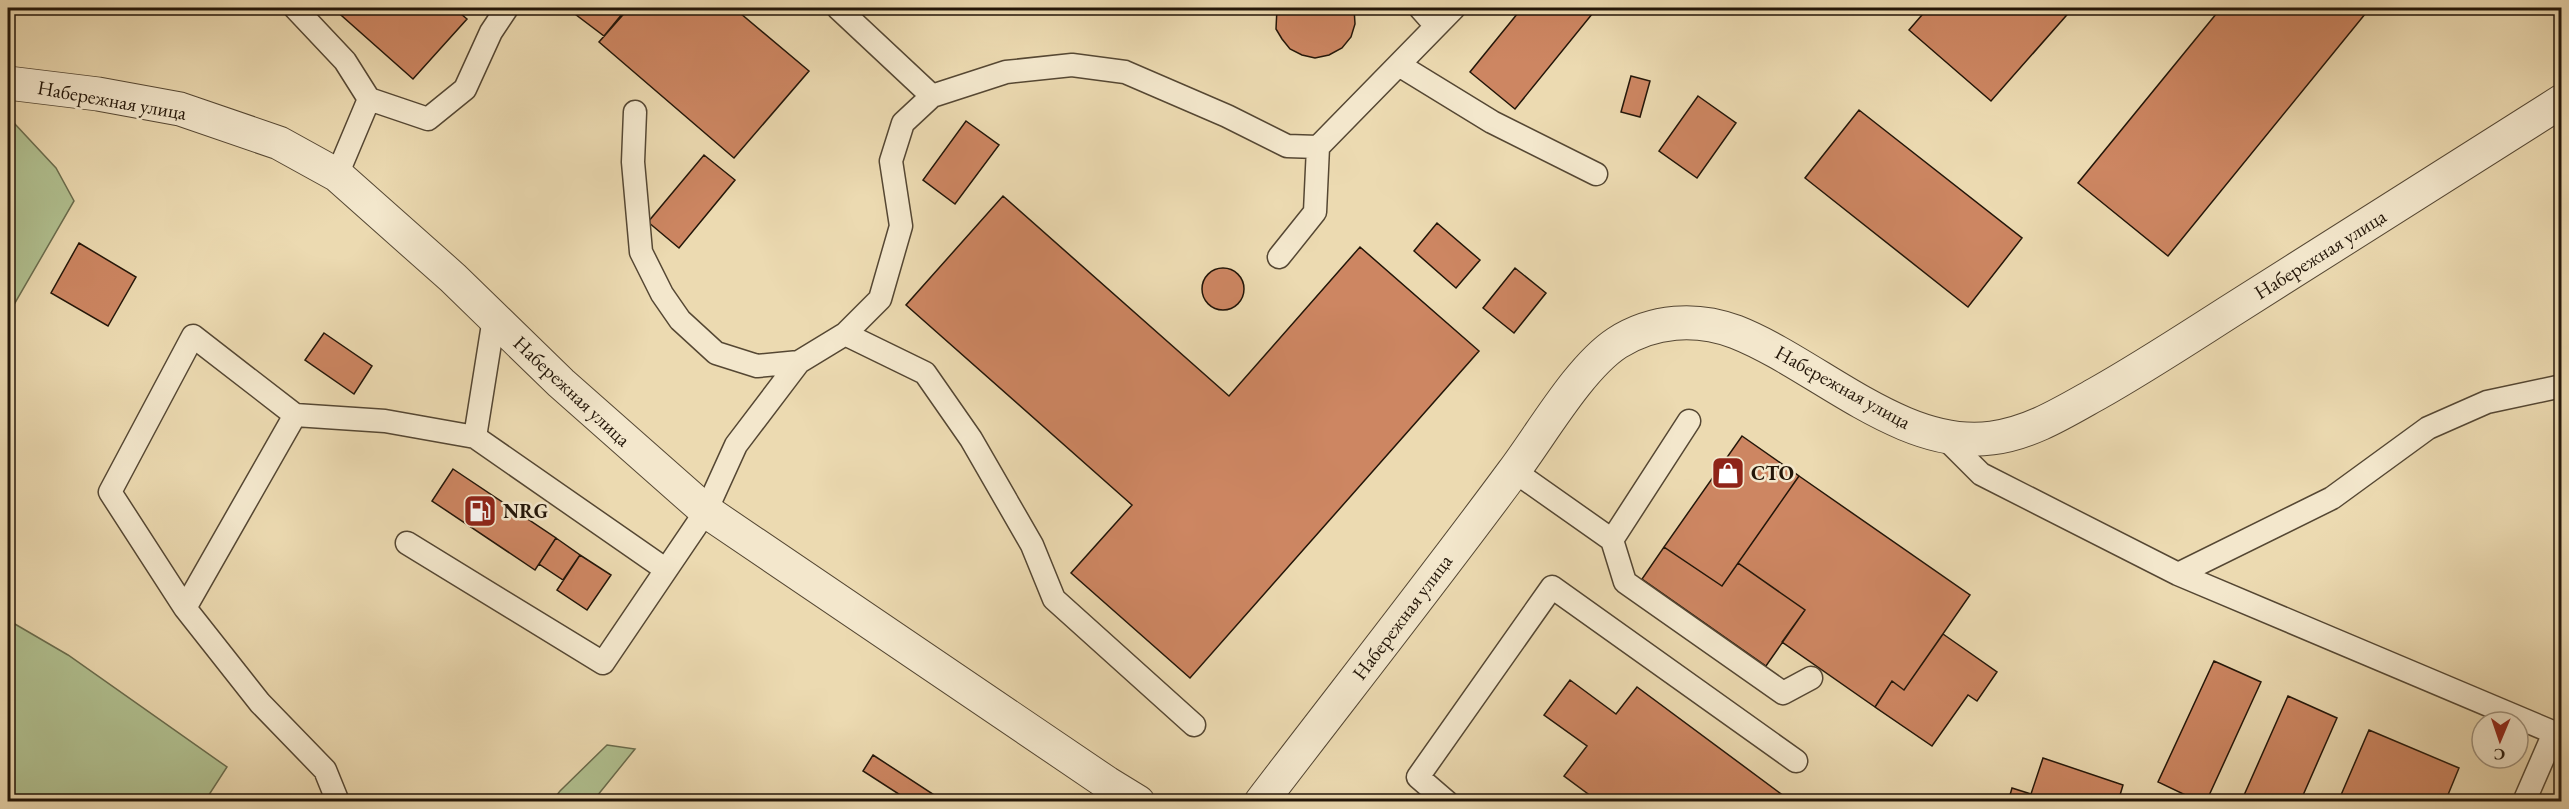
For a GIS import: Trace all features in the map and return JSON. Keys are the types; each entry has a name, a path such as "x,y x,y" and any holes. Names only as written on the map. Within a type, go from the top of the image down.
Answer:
{"street":[{"name":"Набережная улица","path":"8,83 98,94 180,109 279,143 337,175 494,318 561,383 706,511 1102,792 1138,801"},
{"name":"Набережная улица","path":"1261,801 1514,471 1563,401 1586,373 1615,345 1647,329 1683,321 1722,327 1763,343 1905,425 1946,439 1989,439 2026,431 2075,407 2129,375 2562,101"}],"lane":[{"path":"295,8 345,61 369,99 428,119 465,88 491,32 507,8"},
{"path":"838,8 932,96"},
{"path":"1420,8 1436,26"},
{"path":"1279,258 1315,212 1318,147 1454,8"},
{"path":"407,543 603,663 706,511 736,445 799,362 845,334 880,299 901,226 891,161 903,123 932,96 1006,72 1072,65 1125,72 1227,116 1287,146 1318,147"},
{"path":"1399,65 1492,122 1596,174"},
{"path":"337,175 369,99"},
{"path":"635,112 633,162 641,252 662,294 680,320 716,353 757,366 799,362"},
{"path":"475,437 494,318"},
{"path":"845,334 925,373 971,439 1032,544 1054,599 1194,725"},
{"path":"338,801 325,770 260,703 185,608 110,492 193,336 295,415 385,421 475,437 665,570"},
{"path":"2178,574 2332,498 2428,428 2487,402 2562,386"},
{"path":"185,608 295,415"},
{"path":"1612,540 1689,421"},
{"path":"1946,439 1981,474 2178,574 2558,734 2524,801"},
{"path":"1514,471 1612,540 1626,582 1784,693 1811,678"},
{"path":"1447,801 1418,777 1552,587 1796,761"}],"green space":[{"path":"8,123 14,123 56,168 74,201 8,315 8,206 12,201 8,197"},
{"path":"8,620 68,655 227,767 205,801 8,801"},
{"path":"607,745 635,749 593,801 552,801 560,791"}],"building":[{"path":"333,8 454,8 467,19 413,79"},
{"path":"567,8 627,8 604,36"},
{"path":"629,8 734,8 809,71 734,158 599,42"},
{"path":"1277,8 1354,8 1355,24 1351,37 1342,48 1329,55 1315,58 1290,49 1282,39 1276,29"},
{"path":"1522,8 1597,8 1515,109 1470,72"},
{"path":"1928,8 2073,8 1991,101 1909,30"},
{"path":"2221,8 2370,8 2168,256 2078,183"},
{"path":"1631,76 1650,81 1640,117 1621,112"},
{"path":"1698,96 1736,123 1697,178 1659,151"},
{"path":"1859,110 2022,238 1968,307 1805,178"},
{"path":"966,121 999,145 955,204 923,180"},
{"path":"704,155 735,180 679,248 648,222"},
{"path":"1003,196 1229,396 1360,247 1479,351 1190,678 1071,573 1132,505 906,305"},
{"path":"1437,223 1480,260 1456,288 1414,251"},
{"path":"79,243 136,277 108,326 51,293"},
{"path":"1223,268 1238,274 1244,289 1238,304 1223,310 1208,304 1202,289 1208,274"},
{"path":"1515,268 1546,293 1514,333 1483,308"},
{"path":"324,333 372,366 354,394 305,360"},
{"path":"1742,436 1799,476 1722,586 1664,547"},
{"path":"453,469 556,538 535,570 432,501"},
{"path":"1799,476 1970,595 1904,690 1892,681 1875,707 1782,642 1805,610 1738,563"},
{"path":"556,538 580,555 563,580 539,564"},
{"path":"1664,547 1722,586 1738,563 1805,610 1766,666 1642,579"},
{"path":"580,555 611,575 587,610 557,590"},
{"path":"1943,634 1997,672 1977,701 1968,695 1932,746 1875,707 1892,681 1904,690"},
{"path":"2214,661 2261,682 2206,802 2200,802 2158,782"},
{"path":"1570,680 1616,714 1637,687 1792,802 1599,802 1564,776 1587,746 1544,715"},
{"path":"2288,696 2337,718 2300,802 2241,802"},
{"path":"2369,730 2459,768 2445,802 2338,802"},
{"path":"873,755 945,802 911,802 863,771"},
{"path":"2043,758 2123,785 2118,802 2008,802 2012,788 2031,794"}],"place":[{"name":"СТО","path":"1728,473"},
{"name":"NRG","path":"480,511"}]}
